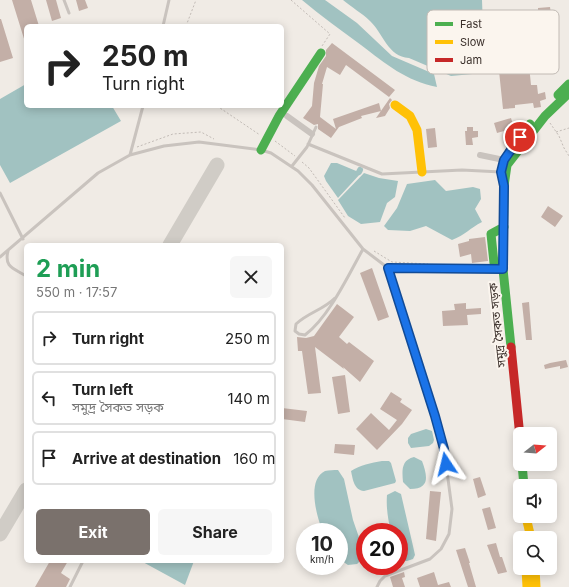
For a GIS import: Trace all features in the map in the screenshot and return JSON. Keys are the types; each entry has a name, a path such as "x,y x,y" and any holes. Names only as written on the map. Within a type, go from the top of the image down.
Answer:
{"main road":[{"path":"261,150 279,116 321,50"},
{"name":"সমুদ্র সৈকত সড়ক","path":"504,186 501,172 504,160 520,137 542,111 569,84"},
{"name":"সমুদ্র সৈকত সড়ক","path":"519,427 503,267 504,186 507,165 545,116 569,92"},
{"path":"395,105 410,116 417,130 422,172"},
{"path":"503,267 494,263 491,234 504,227"},
{"path":"526,575 527,587"},
{"path":"535,575 536,587"}],"street":[{"path":"287,116 312,134"},
{"path":"480,155 504,160"}],"lane":[{"path":"64,0 69,13"},
{"path":"163,24 169,0"},
{"path":"130,155 142,108"},
{"path":"292,166 308,144 316,127"},
{"path":"0,257 23,239 98,173 130,155 164,146 199,142 261,150 292,166 312,185 362,249 388,268 444,449 452,510 449,534 441,548 430,559 385,576 377,587"},
{"path":"308,144 382,174 462,170 501,172"},
{"path":"0,193 23,239"},
{"path":"335,298 327,306 310,313 301,319 296,324 295,331 298,334 304,335 314,328 335,298 362,249"},
{"path":"8,251 6,259 8,264 24,275"},
{"path":"388,268 503,267"},
{"path":"70,587 82,563"}],"path":[{"path":"187,24 196,0"},
{"path":"291,0 330,34 321,50"},
{"path":"219,108 264,138"},
{"path":"545,116 556,132 569,156"},
{"path":"556,132 569,128"},
{"path":"137,147 173,134 201,132 217,141"},
{"path":"273,140 309,168 346,220"},
{"path":"370,249 392,262 429,264"}],"water":[{"path":"302,0 325,0 357,23 392,56 427,71 427,74 434,74 437,87 416,81 397,71"},
{"path":"343,0 482,0 482,10 427,10 427,66 409,58 402,57 391,49 386,44 375,26 364,15"},
{"path":"446,74 472,74 451,76"},
{"path":"24,85 24,108 113,108 121,121 10,183 0,165 0,99"},
{"path":"331,163 337,163 361,173 338,198 324,176"},
{"path":"364,173 379,178 398,181 395,197 387,203 380,222 361,224 348,216 338,200"},
{"path":"435,180 446,191 473,187 480,189 481,199 475,209 482,222 452,240 426,226 410,231 388,230 384,226 397,208 407,184"},
{"path":"426,429 432,431 434,440 433,443 429,446 411,448 408,443 408,438 411,434"},
{"path":"414,457 422,461 426,480 421,487 410,489 403,482 403,466 410,458"},
{"path":"389,461 391,463 396,481 395,483 364,491 358,489 354,484 351,471 370,463"},
{"path":"338,470 344,479 356,529 356,564 348,565 348,523 320,523 318,518 314,491 316,482 319,476 325,471"},
{"path":"395,491 401,494 408,523 389,523 387,495"},
{"path":"408,524 415,555 413,559 408,561"},
{"path":"145,563 193,563 185,585"}],"building":[{"path":"12,0 31,0 38,24 24,24 24,39"},
{"path":"46,0 56,0 61,18 52,21"},
{"path":"76,0 85,0 88,8 79,11"},
{"path":"550,7 550,10 538,10 538,8"},
{"path":"0,19 13,58 0,62"},
{"path":"332,43 395,90 389,97 346,65 340,75 327,67 322,84 320,117 336,129 333,119 379,103 381,111 361,116 362,118 339,127 331,138 318,129 318,124 314,125 303,118 312,106 314,83 319,66 326,56 326,50"},
{"path":"499,74 530,74 531,85 537,85 538,94 545,92 546,99 540,101 541,107 534,108 533,103 515,105 515,108 503,109"},
{"path":"390,98 392,100 389,104 390,108 385,116 376,118"},
{"path":"511,118 514,128 497,133 494,123"},
{"path":"467,127 473,127 473,131 478,131 478,137 472,138 473,145 466,145 465,131 467,131"},
{"path":"435,128 437,147 428,148 426,129"},
{"path":"548,206 563,216 555,227 541,217"},
{"path":"485,237 488,261 472,263 471,254 460,257 458,244 469,241 469,239"},
{"path":"372,268 389,317 378,321 360,273"},
{"path":"529,302 532,340 526,340 522,303"},
{"path":"466,303 466,309 481,308 481,314 467,315 468,325 443,326 442,311 455,310 454,304"},
{"path":"337,304 354,317 339,337 347,344 349,342 374,361 360,382 343,367 344,369 315,347 321,393 308,394 302,351 298,351 297,337 306,338 314,336"},
{"path":"566,360 568,367 560,369 560,366 545,369 544,365"},
{"path":"345,375 350,412 338,414 332,377"},
{"path":"391,392 402,399 400,402 412,410 402,424 377,450 356,429 371,413 389,430 397,420 380,409"},
{"path":"284,408 307,411 305,422 284,419"},
{"path":"335,444 355,445 354,455 334,453"},
{"path":"480,477 486,495 478,498 473,479"},
{"path":"430,491 441,492 436,541 426,539"},
{"path":"490,507 496,528 488,530 482,509"},
{"path":"496,543 500,557 502,557 507,572 498,574 487,545"},
{"path":"465,548 476,587 468,587 456,550"},
{"path":"49,563 67,563 61,573 70,579 66,587 35,587"},
{"path":"434,572 438,585 449,582 451,587 420,587 417,578"},
{"path":"396,575 405,575 405,577 402,578 405,587 393,587 390,577"}],"taxiway":[{"path":"171,243 217,165"},
{"path":"0,534 24,493"}],"traffic: fast":[{"path":"261,150 279,116 321,53"},
{"path":"558,95 569,84"},
{"path":"511,347 503,269 504,186 507,165 545,116 569,93"},
{"path":"510,151 530,124"},
{"path":"503,266 494,263 491,234 504,227"},
{"path":"523,471 523,479"}],"traffic: slow":[{"path":"395,105 410,116 417,130 422,172"},
{"path":"527,523 529,531"},
{"path":"526,575 527,587"},
{"path":"535,575 536,587"}],"traffic: jam":[{"path":"511,347 519,427"}],"route":[{"path":"446,464 444,449 435,416 388,268 503,269 504,186 501,172 504,160 520,137"}]}
